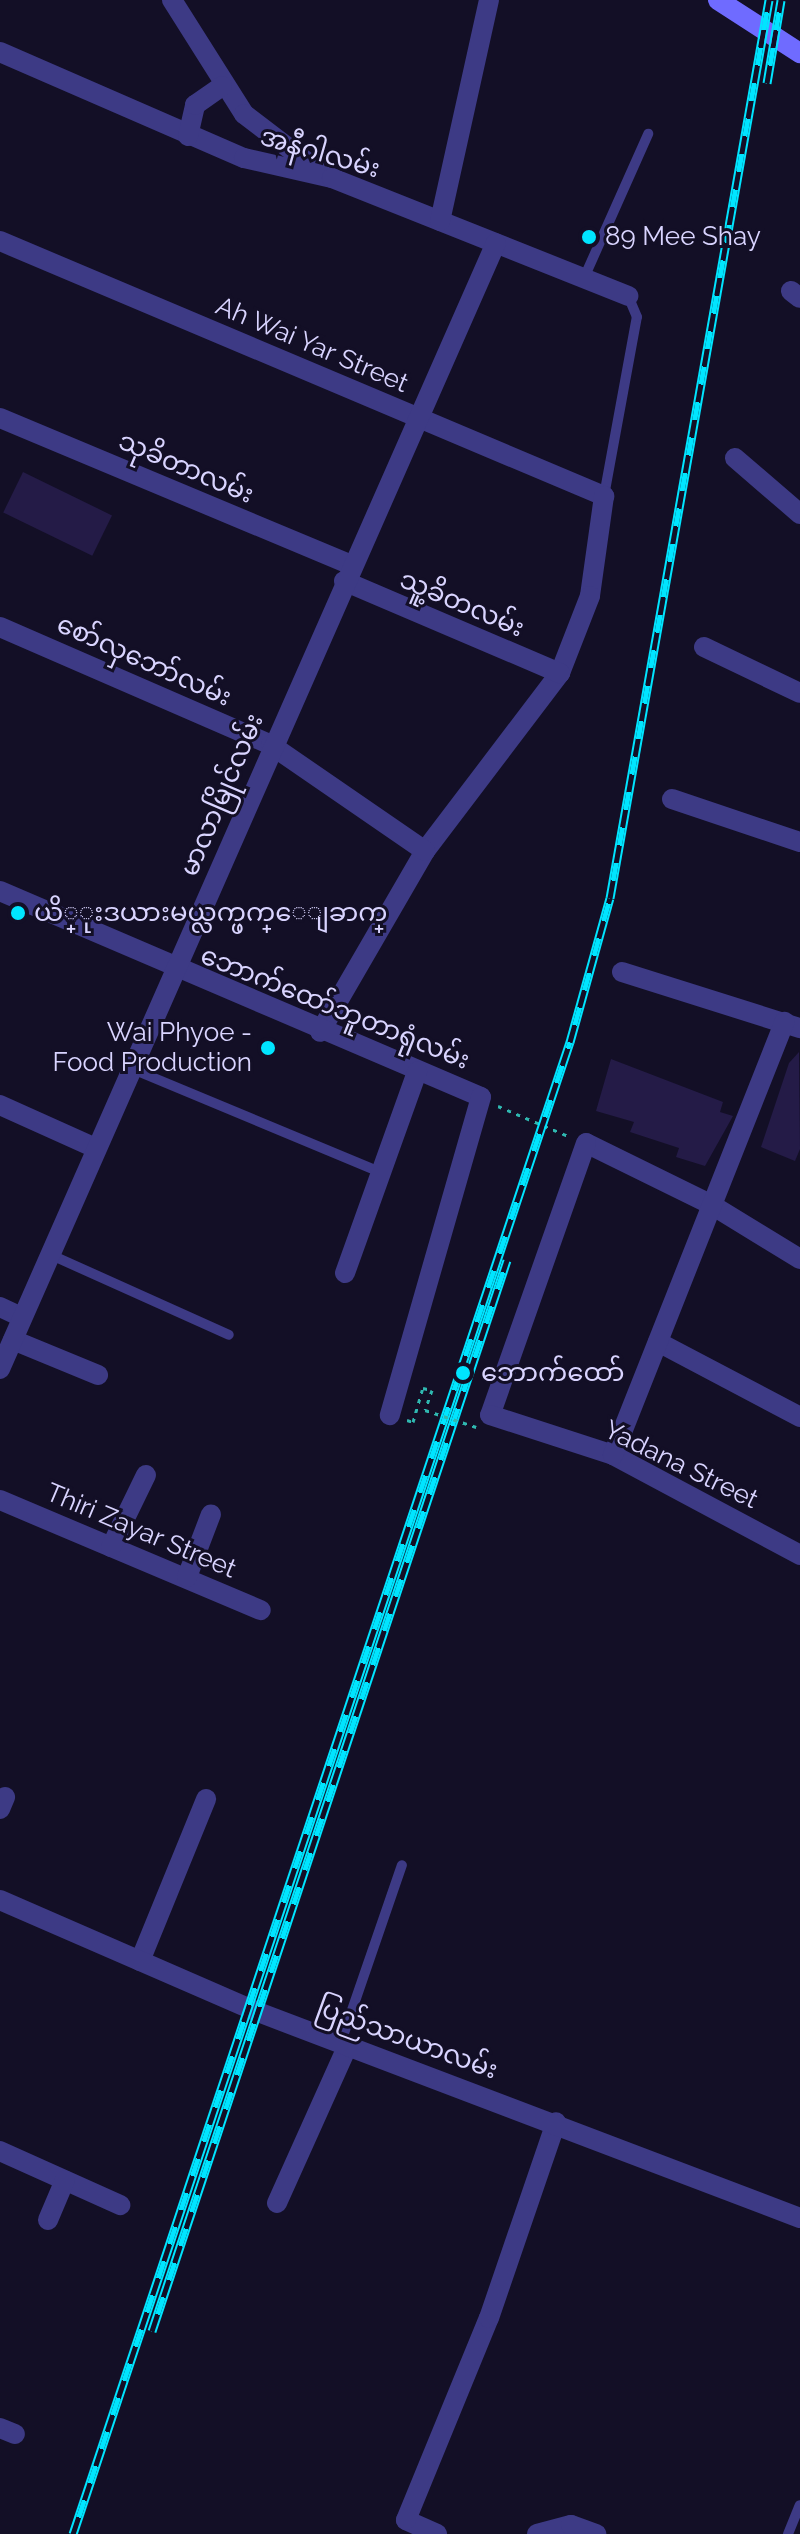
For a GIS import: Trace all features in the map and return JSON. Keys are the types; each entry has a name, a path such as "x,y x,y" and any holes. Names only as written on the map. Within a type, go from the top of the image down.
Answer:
{"main road":[{"path":"718,0 746,8 800,53"}],"street":[{"path":"172,0 222,86 279,145 332,178"},
{"path":"440,221 489,0"},
{"name":"အနီဂါလမ်း","path":"0,52 188,136 332,178 628,296"},
{"path":"188,136 195,105 222,86"},
{"name":"Ah Wai Yar Street","path":"0,241 604,496"},
{"name":"မာလာမြိုင်လမ်း","path":"0,1369 93,1147 128,1068 177,972 271,745 496,243"},
{"name":"သုခိတာလမ်း","path":"0,418 348,573"},
{"path":"735,458 800,514"},
{"path":"320,1032 425,851 560,673 590,596 604,496"},
{"name":"သူ့ခိတလမ်း","path":"348,573 560,673"},
{"name":"စော်လှဘော်လမ်း","path":"0,627 271,745 425,851"},
{"path":"704,647 800,693"},
{"path":"672,799 800,842"},
{"name":"ဘောက်ထော်ဘူတာရုံလမ်း","path":"0,891 177,972 481,1097 390,1415"},
{"path":"613,1455 712,1205 792,1025 622,972"},
{"path":"345,1273 417,1072"},
{"path":"0,1105 93,1147"},
{"path":"483,1421 586,1143 712,1205 800,1259"},
{"path":"0,1307 21,1317"},
{"path":"13,1340 98,1375"},
{"path":"658,1342 800,1417"},
{"name":"Yadana Street","path":"483,1421 613,1455 800,1555"},
{"path":"111,1547 146,1475"},
{"name":"Thiri Zayar Street","path":"0,1500 261,1610"},
{"path":"187,1577 211,1514"},
{"path":"140,1961 206,1799"},
{"name":"ပြည်သာယာလမ်း","path":"0,1900 344,2044 556,2122 800,2218"},
{"path":"277,2203 344,2044"},
{"path":"437,2534 406,2520 489,2318 556,2122"},
{"path":"0,2151 120,2205"},
{"path":"48,2220 65,2180"},
{"path":"537,2534 571,2525 596,2534"}],"lane":[{"path":"584,278 648,134"},
{"path":"604,496 637,317 628,296"},
{"path":"128,1068 380,1172"},
{"path":"48,1254 229,1335"},
{"path":"344,2044 402,1865"},
{"path":"788,2534 800,2505"}],"path":[{"path":"481,1097 586,1143"},
{"path":"432,1390 425,1410 483,1421"}],"building":[{"path":"23,472 112,515 92,556 3,512"},
{"path":"799,1052 800,1149 795,1161 761,1147 789,1063"},
{"path":"611,1059 723,1102 720,1112 733,1116 705,1166 676,1157 679,1148 630,1132 634,1122 596,1111"}],"railway":[{"path":"73,2534 570,1042 610,898 769,0"},
{"path":"767,83 781,0"},
{"path":"152,2331 507,1260"}],"place":[{"name":"89 Mee Shay","path":"589,237"},
{"name":"ယိ္ုးဒယားမယ္လက္ဖက္ေျခာက္","path":"18,913"},
{"name":"Wai Phyoe - Food Production","path":"268,1048"},
{"name":"ဘောက်ထော်","path":"463,1373"}]}
